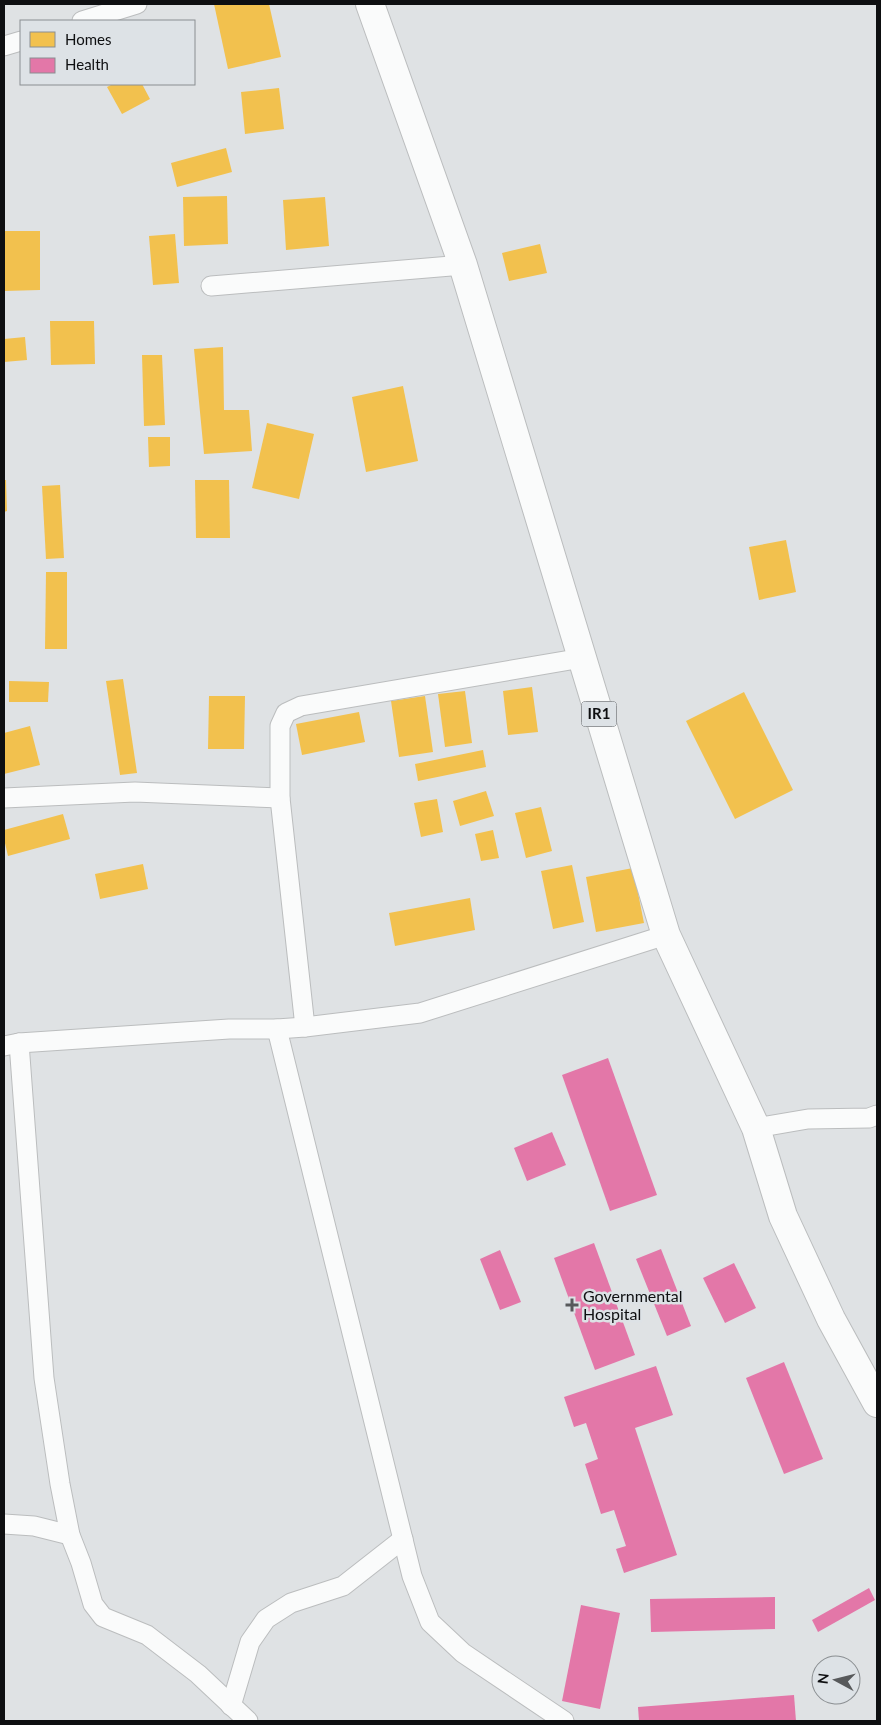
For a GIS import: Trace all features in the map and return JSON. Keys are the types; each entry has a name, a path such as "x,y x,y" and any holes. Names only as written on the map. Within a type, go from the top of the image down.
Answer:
{"main road":[{"name":"IR1","path":"370,4 463,265 666,935 756,1128 783,1216 831,1319 877,1403"}],"street":[{"path":"85,20 137,4"},
{"path":"4,46 20,40"},
{"path":"211,286 463,265"},
{"path":"305,1027 280,798 280,726 286,713 301,706 582,658"},
{"path":"4,798 135,792 280,798"},
{"path":"248,1721 198,1674 148,1635 103,1617 92,1604 81,1563 70,1535 60,1484 44,1378 11,1044 229,1029 305,1027 420,1013 666,935"},
{"path":"276,1029 412,1576 430,1622 463,1653 564,1721"},
{"path":"756,1128 808,1119 869,1118 877,1115"},
{"path":"4,1524 34,1526 70,1535"},
{"path":"231,1706 250,1642 266,1619 291,1604 343,1586 403,1539"}],"building: Homes":[{"path":"214,4 269,4 281,57 228,69"},
{"path":"111,85 143,85 150,99 122,114 107,87"},
{"path":"279,88 284,129 245,134 241,92"},
{"path":"226,148 232,172 177,187 171,163"},
{"path":"227,196 228,244 184,246 183,197"},
{"path":"325,197 329,246 286,250 283,200"},
{"path":"4,231 40,231 40,290 4,291"},
{"path":"175,234 179,283 153,285 149,236"},
{"path":"540,244 547,273 509,281 502,253"},
{"path":"50,321 94,321 95,364 51,365"},
{"path":"25,337 27,360 4,362 4,339"},
{"path":"223,347 224,410 249,410 252,451 204,454 194,349"},
{"path":"142,355 162,355 165,425 144,426"},
{"path":"403,386 418,461 366,472 352,397"},
{"path":"267,423 314,434 299,499 252,488"},
{"path":"148,437 170,437 170,466 149,467"},
{"path":"4,480 6,480 7,511 4,512"},
{"path":"195,480 229,480 230,538 196,538"},
{"path":"60,485 64,558 46,559 42,486"},
{"path":"786,540 796,592 759,600 749,547"},
{"path":"46,572 67,572 67,649 45,649"},
{"path":"123,679 137,773 120,775 106,681"},
{"path":"9,681 49,682 48,702 9,702"},
{"path":"532,687 538,732 508,735 503,691"},
{"path":"465,691 472,743 445,747 438,694"},
{"path":"744,692 793,790 735,819 686,721"},
{"path":"209,696 245,696 244,749 208,749"},
{"path":"425,696 433,752 399,757 391,701"},
{"path":"359,712 365,742 302,755 296,724"},
{"path":"30,726 40,765 4,774 4,733"},
{"path":"483,750 486,767 418,781 415,764"},
{"path":"486,791 494,816 460,826 453,801"},
{"path":"437,799 443,832 421,837 414,803"},
{"path":"541,807 552,851 526,858 515,813"},
{"path":"63,814 70,839 8,856 4,830"},
{"path":"493,830 499,858 481,861 475,834"},
{"path":"143,864 148,889 100,899 95,874"},
{"path":"572,865 584,922 553,929 541,871"},
{"path":"633,868 644,923 596,932 586,877"},
{"path":"470,898 475,930 395,946 389,913"}],"building: Health":[{"path":"608,1058 657,1195 610,1211 562,1075"},
{"path":"552,1132 566,1165 527,1181 514,1148"},
{"path":"594,1243 635,1355 595,1370 554,1258"},
{"path":"661,1249 691,1326 667,1336 636,1259"},
{"path":"500,1250 521,1302 500,1310 480,1259"},
{"path":"734,1263 756,1308 725,1323 703,1278"},
{"path":"784,1362 823,1459 784,1474 746,1378"},
{"path":"656,1366 673,1415 635,1428 677,1555 624,1573 616,1549 626,1546 614,1510 601,1514 585,1464 598,1459 586,1423 574,1427 564,1397"},
{"path":"869,1588 875,1600 818,1632 812,1620"},
{"path":"775,1597 775,1629 651,1632 650,1599"},
{"path":"581,1605 620,1613 600,1709 562,1701"},
{"path":"794,1695 796,1721 639,1721 638,1707"}],"place":[{"name":"Governmental Hospital","path":"572,1305"}]}
